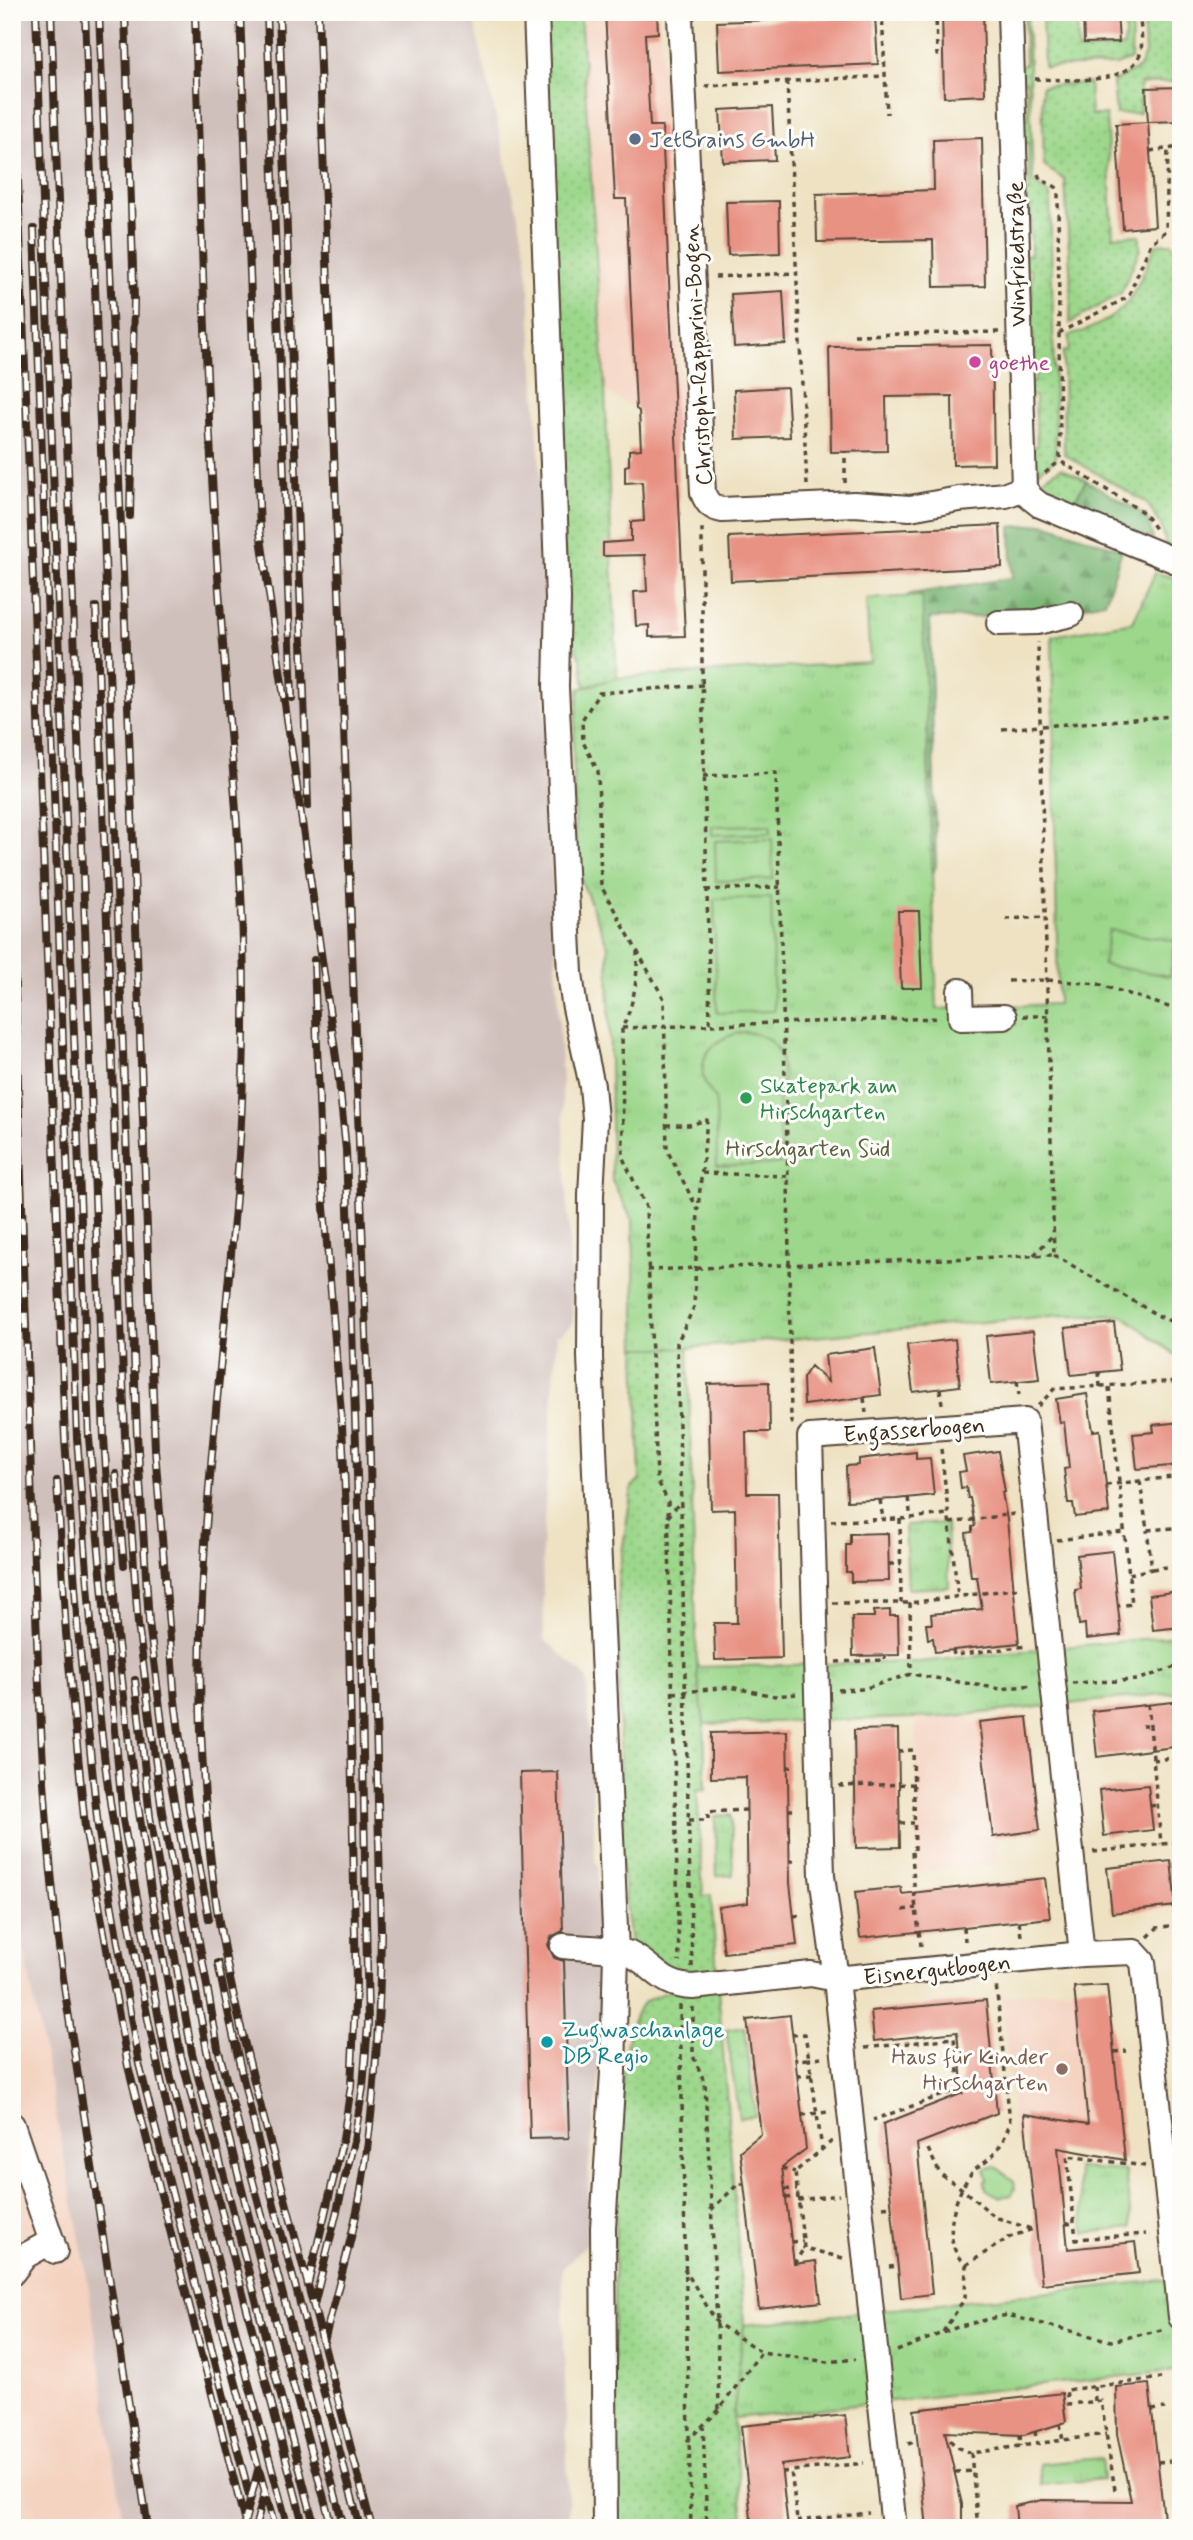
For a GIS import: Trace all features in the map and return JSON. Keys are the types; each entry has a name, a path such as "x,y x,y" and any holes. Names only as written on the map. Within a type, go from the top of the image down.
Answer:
{"street":[{"path":"536,12 558,597 556,687 568,932 574,1003 587,1055 595,1119 591,1195 590,1357 616,1951 613,2072 603,2228 605,2528"},
{"name":"Christoph-Rapparini-Bogen","path":"683,12 680,18 702,493 707,503 714,509 722,510 854,504 910,508 959,499 1006,495 1024,488"},
{"name":"Winfriedstraße","path":"1010,12 1024,488"},
{"path":"1024,488 1040,505 1172,560"},
{"path":"999,623 1037,622 1071,614"},
{"path":"960,991 961,1018 1004,1017"},
{"name":"Engasserbogen","path":"836,1979 822,1876 810,1437 1025,1420 1082,1954"},
{"path":"563,1946 631,1955 668,1983 686,1987 811,1974 836,1979"},
{"name":"Eisnergutbogen","path":"894,2528 836,1979 1082,1954 1134,1952 1143,1962 1170,2118 1165,2165 1181,2317"},
{"path":"12,2125 53,2246 25,2256 12,2273"}],"path":[{"path":"882,12 887,114"},
{"path":"936,12 937,55 943,54"},
{"path":"1035,79 1118,76 1136,64 1141,50 1139,12"},
{"path":"702,86 885,76"},
{"path":"787,81 808,505"},
{"path":"1150,151 1181,147"},
{"path":"1059,334 1128,297 1151,243 1166,231 1168,149"},
{"path":"1037,174 1040,179 1056,187 1058,192 1060,461 1144,513 1172,560"},
{"path":"712,277 797,273"},
{"path":"854,335 1001,332"},
{"path":"845,452 845,485"},
{"path":"707,503 701,526 703,776 710,1025"},
{"path":"698,1210 667,1150 664,999 601,886 598,771 583,742 582,720 599,693 703,685"},
{"path":"1002,729 1174,716 1181,719"},
{"path":"703,776 776,773 788,1176 791,1422"},
{"path":"706,890 780,887"},
{"path":"1006,919 1046,917"},
{"path":"637,950 638,965 630,1012 622,1028 623,1158 646,1207 657,1479 668,1502 686,1987 693,2056 705,2083 719,2410"},
{"path":"1008,981 1048,980 1098,984 1181,1011"},
{"path":"622,1028 961,1018"},
{"path":"666,1125 689,1125 707,1120 698,1210 694,1307 677,1343 689,1820 684,2266 691,2528"},
{"path":"702,1173 788,1176"},
{"path":"1033,1256 1054,1233"},
{"path":"1054,1255 1157,1315 1181,1326"},
{"path":"647,1270 789,1264"},
{"path":"1099,1372 1100,1387"},
{"path":"1017,1381 1019,1395"},
{"path":"1041,1403 1054,1389 1181,1381"},
{"path":"1108,1387 1132,1604 1118,1606"},
{"path":"940,1389 942,1404"},
{"path":"864,1398 866,1413"},
{"path":"939,1440 958,1597"},
{"path":"1107,1485 1181,1476"},
{"path":"1140,1480 1152,1569"},
{"path":"908,1498 912,1518"},
{"path":"668,1517 682,1500"},
{"path":"880,1500 883,1520"},
{"path":"950,1523 1020,1513"},
{"path":"829,1521 883,1520 950,1514"},
{"path":"900,1519 901,1603"},
{"path":"1147,1531 1173,1528"},
{"path":"1056,1540 1124,1532"},
{"path":"947,1549 953,1548"},
{"path":"901,1553 906,1552"},
{"path":"889,1564 901,1564"},
{"path":"1129,1574 1181,1565"},
{"path":"831,1603 910,1603 1028,1587"},
{"path":"910,1603 911,1674"},
{"path":"953,1650 954,1654 1034,1645"},
{"path":"833,1662 885,1660 885,1655"},
{"path":"1072,1683 1137,1680 1181,1665"},
{"path":"834,1691 863,1689 911,1674 1000,1689 1038,1684"},
{"path":"673,1693 730,1687 775,1696 794,1694"},
{"path":"1148,1704 1161,1844"},
{"path":"1142,1726 1150,1726"},
{"path":"898,1751 912,1750 915,1851 912,1851 921,1946"},
{"path":"1153,1760 1181,1757"},
{"path":"787,1767 796,1767"},
{"path":"836,1786 914,1784"},
{"path":"1150,1806 1158,1805"},
{"path":"788,1810 796,1809"},
{"path":"689,1820 708,1819 708,1812 746,1810"},
{"path":"900,1824 914,1823"},
{"path":"1091,1852 1180,1842 1181,1848"},
{"path":"789,1861 797,1861"},
{"path":"903,1910 916,1908"},
{"path":"794,1916 802,1915"},
{"path":"1019,1921 1021,1936"},
{"path":"1157,1928 1181,1924"},
{"path":"964,1927 965,1941"},
{"path":"966,2265 957,2258 951,2232 957,2197 973,2170 989,2159 1004,2142 1010,2122 996,1983"},
{"path":"873,2119 962,2091 954,2038 957,2032"},
{"path":"792,2035 806,2034 822,2149"},
{"path":"865,2048 906,2040 954,2038"},
{"path":"1114,2052 1126,2051"},
{"path":"795,2060 821,2057"},
{"path":"992,2060 1004,2058"},
{"path":"797,2076 811,2075"},
{"path":"915,2105 916,2111"},
{"path":"802,2115 828,2112"},
{"path":"795,2172 832,2141"},
{"path":"928,2149 940,2174 995,2217 1034,2228 1010,2237 966,2265"},
{"path":"1064,2149 1076,2239"},
{"path":"1067,2157 1103,2159 1139,2166 1165,2165"},
{"path":"782,2168 795,2172"},
{"path":"794,2264 804,2248 795,2172"},
{"path":"711,2210 738,2184 744,2184"},
{"path":"785,2189 797,2190"},
{"path":"786,2198 858,2192"},
{"path":"1064,2202 1072,2202"},
{"path":"883,2207 891,2206"},
{"path":"1066,2224 1074,2223"},
{"path":"1068,2241 1146,2234"},
{"path":"1113,2236 1114,2244"},
{"path":"792,2242 804,2241"},
{"path":"804,2248 843,2258"},
{"path":"941,2334 965,2298 966,2265"},
{"path":"684,2266 717,2323 761,2352 828,2362 853,2359"},
{"path":"889,2267 898,2266"},
{"path":"899,2351 960,2326 1007,2315 1111,2341 1157,2332"},
{"path":"687,2441 719,2410 761,2352"},
{"path":"1115,2490 1101,2401 1068,2404 1066,2390 1161,2378"},
{"path":"1094,2386 1096,2401"},
{"path":"1152,2410 1165,2408"},
{"path":"1060,2424 1063,2441"},
{"path":"703,2425 707,2528"},
{"path":"1035,2431 1037,2444"},
{"path":"950,2440 956,2447 971,2454 1106,2434"},
{"path":"1020,2435 1021,2446"},
{"path":"908,2444 917,2441"},
{"path":"962,2526 978,2526 971,2454"},
{"path":"834,2459 835,2466"},
{"path":"1158,2462 1170,2460"},
{"path":"782,2472 864,2463"},
{"path":"791,2471 797,2528"},
{"path":"955,2472 973,2471"},
{"path":"784,2487 793,2485"},
{"path":"797,2521 869,2513"},
{"path":"787,2515 796,2514"},
{"path":"813,2519 813,2528"}],"shaded area":[{"path":"12,12 472,12 527,255 544,534 545,721 573,1323 561,1334 557,1334 542,1549 544,1639 587,1678 595,1860 598,1866 604,2051 588,2173 591,2239 562,2269 569,2528 124,2528 85,2264 16,1909 12,1816"},
{"path":"580,12 659,12 684,439 605,391"},
{"path":"968,1714 970,1723 1027,1717 1040,1831 995,1836 998,1864 917,1872 916,1719"},
{"path":"12,1816 16,1909 85,2264 124,2528 12,2528"},
{"name":"Haus für Kinder Hirschgarten","path":"1107,1985 1125,2160 1015,2141 1002,1996"}],"green space":[{"path":"542,12 580,12 605,391 617,678 585,687 581,658 568,636"},
{"path":"1018,12 1027,12 1033,182 1050,195 1056,459 1033,475 1030,447 1037,446 1035,396 1028,396 1028,383 1035,382 1034,334 1026,334 1026,320 1033,319 1031,269 1024,269 1024,256 1031,255 1030,207 1023,207 1023,193 1029,192 1028,143 1021,143 1021,119 1027,119 1026,81 1020,80 1020,66 1025,65 1024,16 1018,16"},
{"path":"1042,12 1077,12 1078,51 1124,47 1126,22 1132,23 1131,59 1116,65 1044,67"},
{"path":"1143,12 1181,12 1181,81 1140,84 1140,113 1116,114 1113,82 1139,68 1145,54"},
{"path":"1089,83 1091,115 1106,115 1113,236 1140,235 1140,249 1121,293 1070,323 1071,286 1065,180 1044,166 1042,86"},
{"path":"1172,243 1181,265 1181,551 1166,546 1161,525 1147,503 1064,454 1063,352 1069,350 1069,336 1089,329 1117,313 1134,292 1156,244"},
{"path":"1061,468 1086,480 1070,509 1050,503 1034,484"},
{"path":"1086,480 1143,514 1148,520 1153,539 1070,509"},
{"path":"1045,524 1122,550 1105,602 1037,616 930,618 936,865 922,906 893,604 911,594 1012,578 1011,527"},
{"name":"Hirschgarten Süd","path":"1155,573 1181,579 1181,1359 1124,1316 1063,1315 688,1348 636,1348 633,1221 612,1181 608,947 576,867 573,747 579,689 617,678 870,662 866,599 922,596 937,1009 1058,1004 1052,636 1133,622"},
{"path":"770,825 771,833 712,835 712,826"},
{"path":"772,839 773,879 716,881 715,841"},
{"path":"771,898 774,1011 717,1013 714,899"},
{"path":"1109,930 1176,941 1170,976 1103,965"},
{"name":"Skatepark am Hirschgarten","path":"744,1032 767,1039 774,1045 781,1063 783,1097 778,1097 781,1164 717,1166 716,1104 704,1080 704,1061 712,1047 726,1037"},
{"path":"636,1348 688,1348 697,1667 704,1724 706,1789 697,1790 703,1896 711,1895 744,2325 733,2418 744,2528 613,2528 615,2240 625,2058 631,2026 639,2008 653,1997 676,1990 631,1946 621,1858 618,1580 632,1487 640,1479"},
{"path":"946,1523 949,1587 908,1589 905,1525"},
{"path":"1181,1635 1181,1692 945,1717 704,1724 697,1667 920,1662"},
{"path":"731,1815 733,1875 717,1876 715,1816"},
{"path":"745,2027 755,2116 739,2118 726,2030"},
{"path":"995,2166 1014,2181 1015,2189 1012,2195 1000,2197 986,2189 985,2182 988,2179 985,2169"},
{"path":"1077,2168 1125,2171 1132,2228 1085,2233"},
{"path":"1181,2278 1181,2370 733,2418 744,2325"},
{"path":"1101,2458 1103,2479 1041,2485 1039,2464"}],"building":[{"path":"605,12 657,12 658,33 645,34 650,126 662,126 685,636 649,637 649,625 636,626 634,592 647,591 645,555 603,556 603,543 631,541 631,522 644,521 642,482 625,483 629,450 641,449 639,411 636,409 626,199 615,199"},
{"path":"942,12 983,12 985,95 944,97"},
{"path":"1083,12 1117,12 1119,42 1084,43"},
{"path":"875,16 878,64 719,71 717,22"},
{"path":"1181,87 1181,121 1148,122 1146,88"},
{"path":"772,107 775,160 723,162 720,110"},
{"path":"1148,122 1155,226 1123,229 1116,124"},
{"path":"982,138 985,286 934,287 933,240 817,242 816,194 934,190 933,140"},
{"path":"779,201 780,253 728,255 726,202"},
{"path":"783,291 786,344 734,347 731,294"},
{"path":"992,345 994,464 953,465 952,396 886,397 887,451 831,452 829,347"},
{"path":"787,387 790,437 736,439 734,390"},
{"path":"1000,525 1002,567 731,581 729,537"},
{"path":"898,911 919,911 922,988 901,988"},
{"path":"1114,1323 1120,1370 1071,1375 1065,1328"},
{"path":"1033,1331 1039,1379 991,1384 986,1336"},
{"path":"955,1339 960,1386 913,1392 907,1345"},
{"path":"875,1348 881,1395 804,1405 803,1378 811,1366 828,1382 825,1355"},
{"path":"769,1382 770,1432 746,1432 747,1493 778,1493 782,1658 715,1660 714,1623 737,1623 735,1509 711,1510 708,1384"},
{"path":"1087,1394 1093,1431 1100,1430 1109,1513 1075,1517 1073,1503 1068,1503 1064,1469 1069,1468 1064,1422 1060,1423 1056,1399"},
{"path":"1181,1422 1181,1465 1137,1469 1133,1434 1154,1432 1153,1425"},
{"path":"998,1451 1005,1492 1002,1492 1019,1643 935,1652 933,1638 928,1639 926,1624 932,1624 931,1614 982,1609 977,1577 971,1577 966,1533 972,1532 972,1527 975,1526 970,1498 966,1487 961,1488 959,1472 966,1471 963,1456"},
{"path":"916,1452 916,1459 930,1458 934,1495 847,1501 846,1466 859,1465 859,1459"},
{"path":"888,1533 889,1581 851,1582 851,1572 846,1572 846,1545 850,1545 850,1534"},
{"path":"1112,1551 1121,1635 1086,1639 1085,1624 1079,1625 1075,1590 1081,1589 1077,1555"},
{"path":"1181,1591 1181,1627 1153,1630 1149,1595"},
{"path":"890,1610 890,1616 898,1616 899,1655 853,1656 852,1617 874,1617 874,1611"},
{"path":"1181,1701 1181,1746 1097,1757 1092,1711"},
{"path":"1027,1717 1040,1830 993,1837 979,1722"},
{"path":"898,1729 900,1847 856,1848 854,1730"},
{"path":"787,1731 790,1883 797,1945 724,1953 718,1907 748,1903 746,1777 711,1778 711,1733"},
{"name":"Zugwaschanlage DB Regio","path":"558,1772 563,1931 551,1937 548,1945 554,1958 564,1961 569,2138 530,2139 520,1773"},
{"path":"1148,1785 1153,1830 1104,1836 1099,1790"},
{"path":"1171,1861 1176,1906 1112,1913 1107,1868"},
{"path":"1045,1878 1050,1918 860,1938 855,1892 901,1887 902,1894"},
{"path":"1107,1985 1125,2160 1058,2148 1068,2249 1135,2242 1139,2273 1042,2284 1024,2114 1088,2124 1074,1987"},
{"path":"986,2000 997,2113 917,2144 932,2294 901,2298 883,2124 963,2093 957,2032 874,2041 871,2011"},
{"path":"790,2015 806,2149 782,2167 794,2264 816,2261 821,2302 759,2309 740,2151 761,2134 747,2020"},
{"path":"1149,2384 1165,2528 1017,2528 1015,2506 1042,2500 1131,2501 1117,2434 1116,2387"},
{"path":"1062,2393 1066,2422 1024,2435 945,2432 962,2504 962,2528 927,2528 914,2410"},
{"path":"845,2415 850,2457 781,2465 788,2528 752,2528 741,2426"}],"railway":[{"path":"36,12 89,1438 123,1820 166,2058 288,2528"},
{"path":"51,12 104,1437 116,1626 131,1760 181,2056 304,2528"},
{"path":"85,12 137,1435 149,1622 166,1755 218,2048 344,2528"},
{"path":"99,12 124,595 155,1450 175,1701 189,1808 209,1919"},
{"path":"125,12 134,300 130,516"},
{"path":"195,12 209,423 237,831 244,993 243,1085 237,1178 205,1546 201,1639 204,1779 215,1898 226,1961 263,2116 372,2528"},
{"path":"240,12 260,531 338,1071 346,1150 359,1534 368,2025 363,2087 354,2141 314,2305"},
{"path":"267,12 292,698"},
{"path":"279,12 308,806"},
{"path":"318,12 369,1417 381,1931 376,2062 366,2159 353,2229 324,2342"},
{"path":"12,20 65,1439 78,1631 98,1827 139,2064 250,2499"},
{"path":"34,229 77,1438 101,1726 127,1911 163,2089 205,2265 275,2528"},
{"path":"96,607 125,1436 138,1624 162,1812 207,2051 266,2285 332,2528"},
{"path":"12,897 33,1536 47,1822 65,1992 148,2528"},
{"path":"308,2284 343,2139 351,2086 356,1984 347,1535 342,1425 322,1183 314,960"},
{"path":"116,1474 124,1565"},
{"path":"57,1481 66,1633 85,1827 128,2066 244,2519"},
{"path":"135,1680 150,1817 192,2053 315,2528"},
{"path":"218,1963 249,2105 360,2528"},
{"path":"243,2528 258,2470"},
{"path":"255,2528 265,2491"}],"place":[{"name":"JetBrains GmbH","path":"635,139"},
{"name":"goethe","path":"975,362"},
{"name":"Skatepark am Hirschgarten","path":"746,1098"},
{"name":"Zugwaschanlage DB Regio","path":"547,2042"},
{"name":"Haus für Kinder Hirschgarten","path":"1062,2069"}]}
